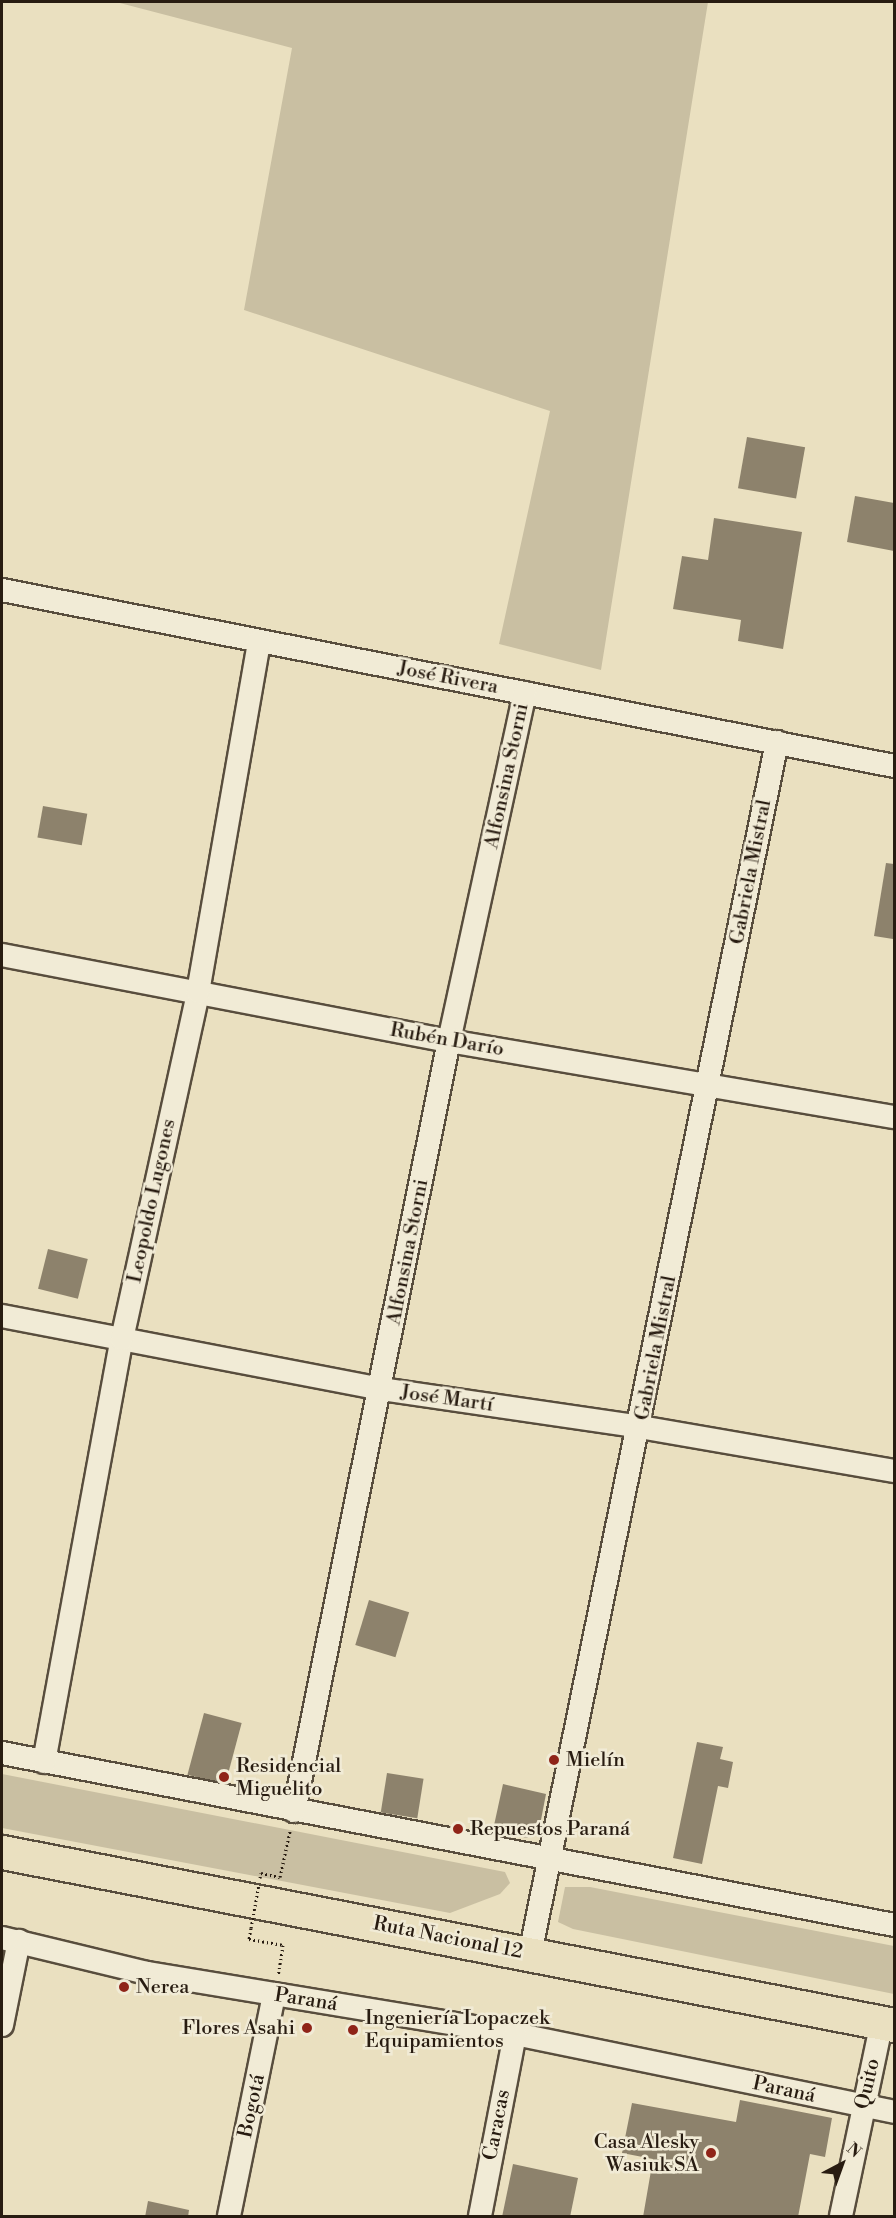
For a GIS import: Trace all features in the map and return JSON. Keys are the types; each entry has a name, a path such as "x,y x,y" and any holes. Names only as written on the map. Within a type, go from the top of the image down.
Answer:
{"highway":[{"name":"Ruta Nacional 12","path":"2,1852 888,2024"}],"street":[{"name":"José Rivera","path":"2,590 894,765"},
{"name":"Leopoldo Lugones","path":"44,1762 122,1339 198,993 259,641"},
{"name":"Alfonsina Storni","path":"294,1811 381,1389 449,1041 525,693"},
{"name":"Gabriela Mistral","path":"530,1954 640,1427 777,742"},
{"name":"Rubén Darío","path":"2,955 449,1041 894,1117"},
{"name":"José Martí","path":"2,1316 381,1389 640,1427 894,1471"},
{"path":"2,1753 894,1925"},
{"path":"2,2025 10,1939"},
{"name":"Paraná","path":"10,1939 147,1972 514,2034 894,2112"},
{"name":"Bogotá","path":"229,2217 274,1995"},
{"name":"Quito","path":"841,2217 863,2107 888,2024"},
{"name":"Caracas","path":"480,2217 514,2034"}],"path":[{"path":"280,1877 294,1811"},
{"path":"259,1884 249,1939 284,1945 274,1995"}],"shaded area":[{"path":"116,2 708,2 601,670 499,644 550,411 244,310 292,48"},
{"path":"2,1774 505,1872 510,1883 500,1894 450,1913 2,1828"},
{"path":"565,1887 590,1887 894,1946 894,1994 573,1929 558,1922"}],"building":[{"path":"747,437 805,447 796,498 738,488"},
{"path":"855,496 894,503 894,551 847,542"},
{"path":"714,518 802,532 783,649 738,641 741,620 673,609 682,556 708,560"},
{"path":"43,806 87,814 82,845 37,838"},
{"path":"886,863 894,864 893,939 874,936"},
{"path":"48,1249 88,1259 78,1299 38,1289"},
{"path":"369,1600 409,1612 395,1657 355,1645"},
{"path":"204,1713 242,1723 225,1785 187,1775"},
{"path":"697,1742 723,1747 720,1759 733,1762 728,1788 718,1786 702,1864 673,1858"},
{"path":"387,1773 424,1779 417,1818 381,1813"},
{"path":"503,1784 546,1794 540,1825 527,1838 493,1830"},
{"path":"740,2100 832,2118 825,2157 810,2154 798,2217 643,2217 653,2159 622,2153 632,2103 736,2122"},
{"path":"513,2164 578,2178 570,2217 502,2217"},
{"path":"148,2201 189,2210 188,2217 145,2217"}],"place":[{"name":"Mielín","path":"554,1760"},
{"name":"Residencial Miguelito","path":"224,1777"},
{"name":"Repuestos Paraná","path":"458,1829"},
{"name":"Nerea","path":"124,1987"},
{"name":"Flores Asahi","path":"307,2028"},
{"name":"Ingeniería Lopaczek Equipamientos","path":"353,2030"},
{"name":"Casa Alesky Wasiuk SA","path":"711,2153"}]}
